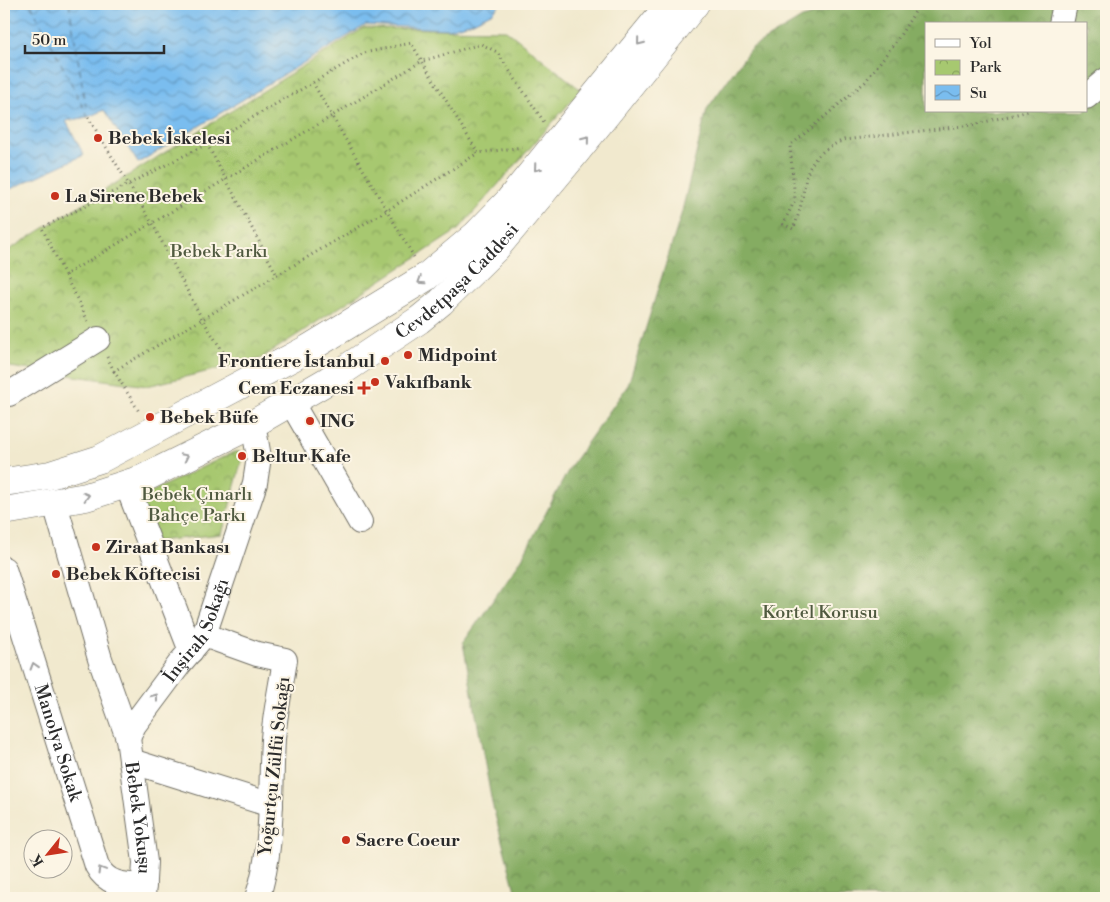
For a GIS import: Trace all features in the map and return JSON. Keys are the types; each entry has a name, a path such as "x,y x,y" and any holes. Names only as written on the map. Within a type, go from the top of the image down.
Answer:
{"main road":[{"name":"Cevdetpaşa Caddesi","path":"4,482 50,475 92,462 126,446 308,349 426,277 476,235 558,143 670,4"},
{"name":"Cevdetpaşa Caddesi","path":"4,511 55,504 135,482 253,424 329,380 419,320 454,290 496,248 695,4"},
{"path":"308,349 319,355 325,363 329,380"},
{"path":"238,386 253,424"},
{"path":"126,446 123,458 135,482"},
{"path":"50,475 55,504"}],"street":[{"path":"1061,22 1065,4"},
{"path":"1088,95 1106,80"},
{"path":"9,394 98,339"},
{"path":"291,402 360,522"},
{"name":"İnşirah Sokağı","path":"130,749 134,725 198,643 255,483 259,457 253,424"},
{"path":"135,482 198,643"},
{"name":"Bebek Yokuşu","path":"55,504 100,659 130,749 145,862 143,892"},
{"name":"Manolya Sokak","path":"4,569 98,866 106,879 143,892"},
{"name":"Yoğurtçu Zülfü Sokağı","path":"198,643 285,660 273,737 271,805 258,898"},
{"path":"130,749 271,805"}],"path":[{"path":"920,4 897,40 865,82 790,146 795,200 784,224 793,229 801,211 807,171 814,158 828,146 844,140 972,126 1025,112"},
{"path":"152,432 114,371 42,228 207,144 364,53 411,43 478,153"},
{"path":"65,275 422,61 481,44 497,52 558,143 478,153 386,211 114,371"},
{"path":"313,83 426,277"},
{"path":"88,117 152,223 238,386"},
{"path":"207,144 277,275"}],"green space":[{"name":"Kortel Korusu","path":"851,4 1106,4 1106,898 517,898 492,803 463,643 521,560 570,467 628,385 681,215 707,109 750,49 802,18"},
{"name":"Bebek Parkı","path":"364,28 506,30 581,90 458,230 260,359 147,386 10,367 4,353 4,253"},
{"name":"Bebek Çınarlı Bahçe Parkı","path":"234,452 244,452 222,534 157,541 140,497"}],"water":[{"path":"4,4 500,4 493,12 473,22 448,29 366,25 138,163 104,110 88,117 66,121 84,155 6,191 7,194 4,196"}],"ferry route":[{"path":"31,4 88,117"},
{"path":"69,4 87,114"}],"place":[{"name":"Bebek İskelesi","path":"98,138"},
{"name":"La Sirene Bebek","path":"55,196"},
{"name":"Midpoint","path":"408,355"},
{"name":"Frontiere İstanbul","path":"385,361"},
{"name":"Vakıfbank","path":"375,382"},
{"name":"Cem Eczanesi","path":"364,388"},
{"name":"Bebek Büfe","path":"150,417"},
{"name":"ING","path":"310,421"},
{"name":"Beltur Kafe","path":"242,456"},
{"name":"Ziraat Bankası","path":"96,547"},
{"name":"Bebek Köftecisi","path":"56,574"},
{"name":"Sacre Coeur","path":"346,840"}]}
